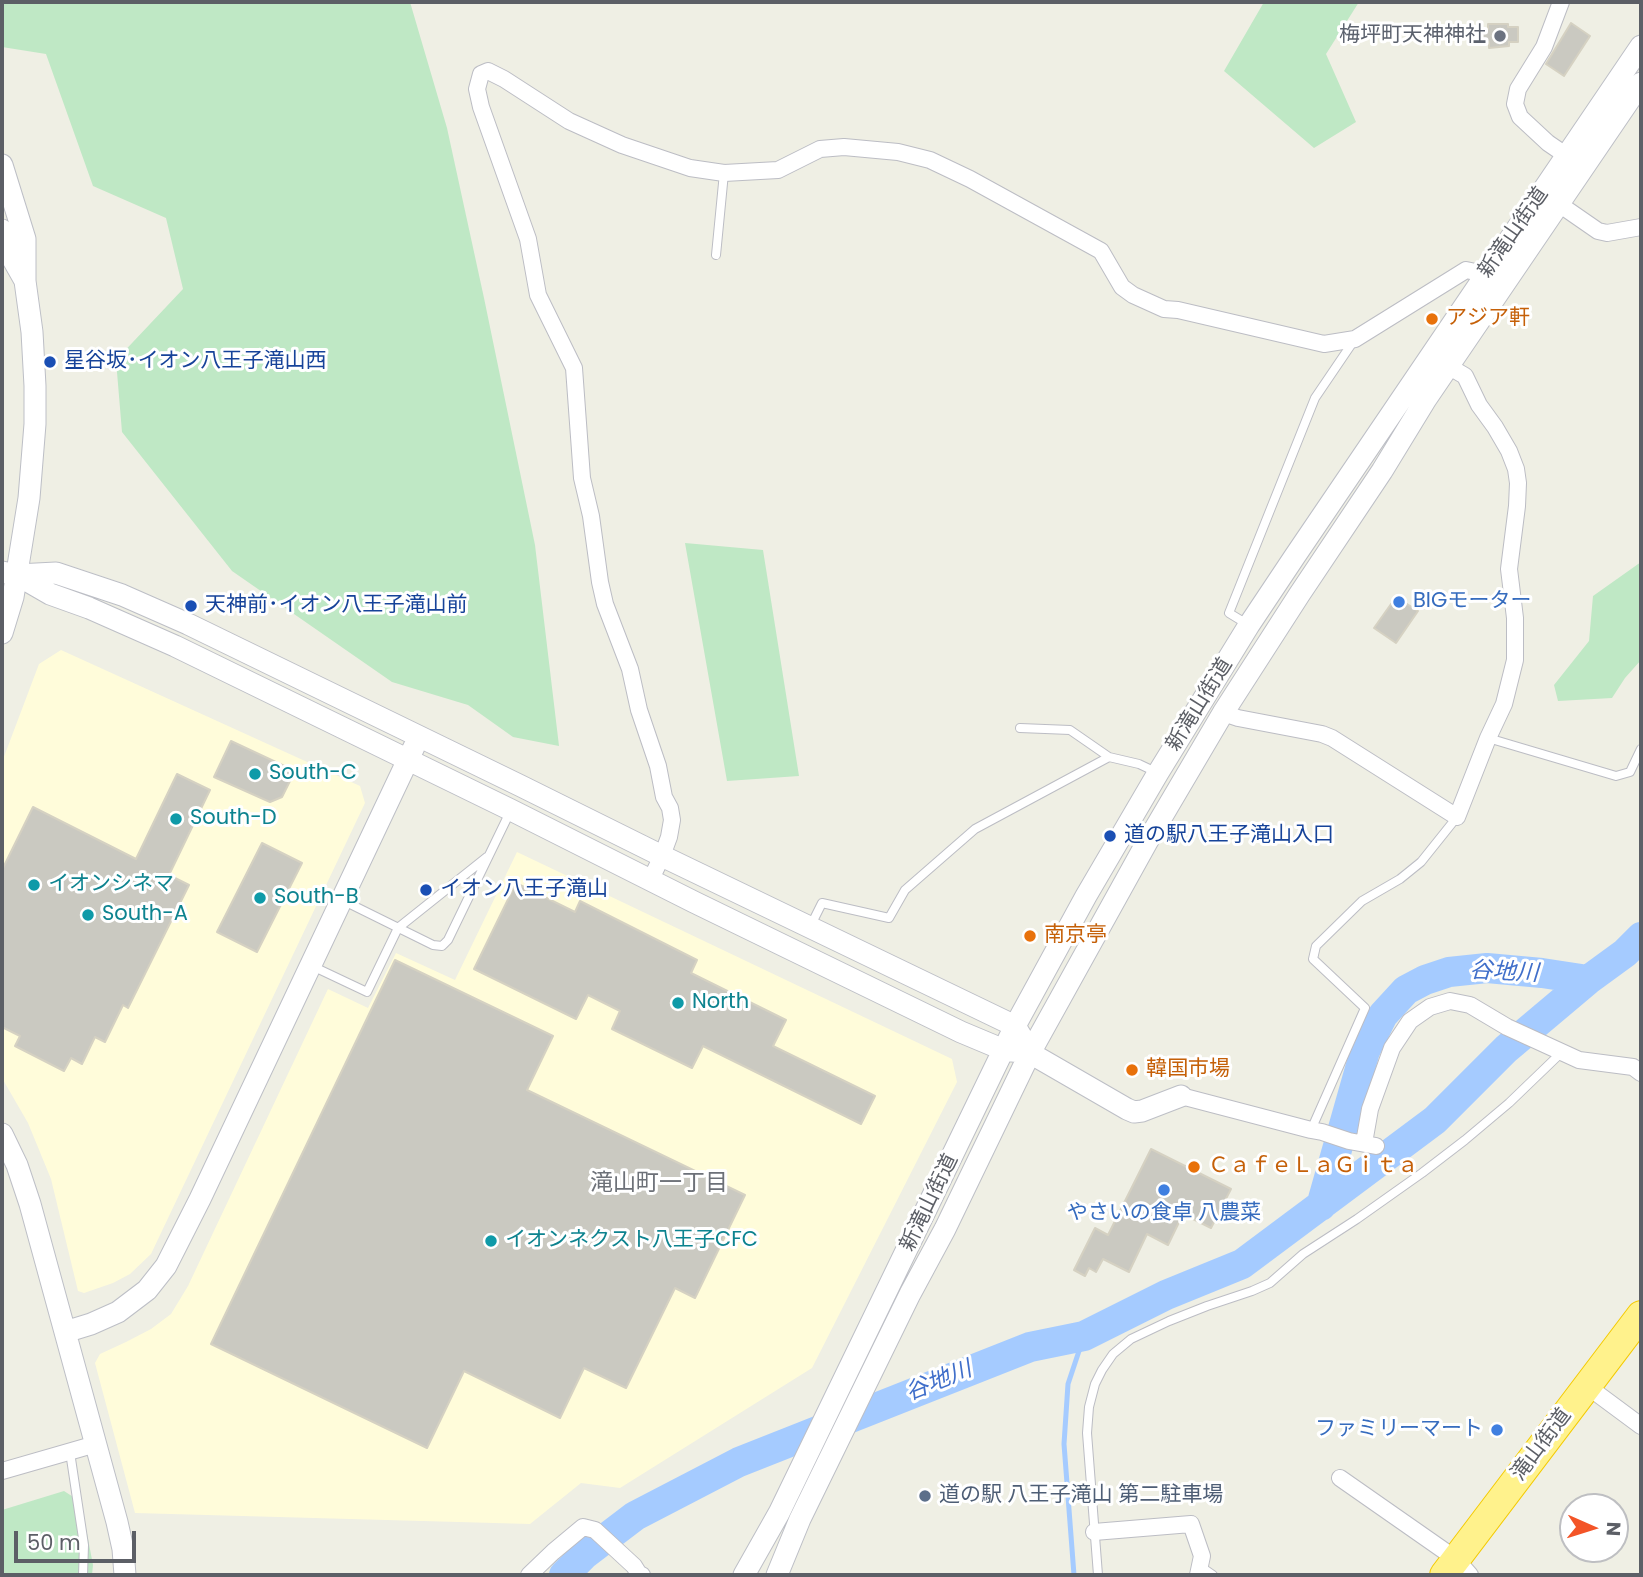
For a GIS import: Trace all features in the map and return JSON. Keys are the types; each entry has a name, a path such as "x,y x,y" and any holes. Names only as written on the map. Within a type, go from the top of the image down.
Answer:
{"highway":[{"name":"滝山街道","path":"1457,1570 1587,1386 1641,1315"}],"street":[{"path":"1554,3 1544,47 1518,89 1515,103 1520,117 1548,143 1567,156"},
{"name":"新滝山街道","path":"777,1575 800,1519 909,1294 1030,1054 1110,908 1223,713 1448,366 1559,204 1634,82 1641,46"},
{"path":"650,880 669,837 672,820 670,808 664,797 658,766 639,710 630,669 605,604 600,582 591,516 582,478 574,368 538,295 528,239 481,107 477,89 481,74 488,71 505,79 569,121 622,145 690,168 724,173 778,170 820,149 844,147 898,152 930,160 1101,251 1122,287 1133,295 1164,309 1324,344 1355,339 1466,270 1485,274"},
{"name":"新滝山街道","path":"744,1575 795,1481 1015,1027 1086,896 1158,773 1249,625 1485,274 1567,156 1634,82"},
{"path":"2,165 25,239 25,281 32,332 35,386 29,498 9,574 10,606 2,633"},
{"path":"1559,204 1598,231 1607,233 1641,227"},
{"path":"2,230 7,248 25,281"},
{"path":"1223,713 1332,738 1457,817 1504,704 1515,660 1516,618 1509,569 1518,482 1509,451 1479,405 1465,376 1448,366"},
{"path":"9,574 56,573 122,595 222,640 1015,1027 1030,1054"},
{"path":"9,574 175,646 949,1026 1004,1051 1030,1054 1134,1112 1181,1096 1363,1143 1370,1109 1392,1048 1410,1021 1430,1007 1450,1001 1470,1005 1579,1060 1633,1067 1641,1073"},
{"path":"65,1332 118,1312 147,1290 166,1266 419,736"},
{"path":"2,1135 17,1165 30,1204 117,1522 125,1575"},
{"path":"1587,1386 1641,1426"},
{"path":"2,1471 96,1444"},
{"path":"1340,1478 1457,1570"},
{"path":"1094,1532 1191,1524 1202,1556 1204,1572"},
{"path":"529,1575 583,1527 595,1530 631,1570"}],"lane":[{"path":"716,255 724,173"},
{"path":"1249,625 1229,613 1315,398 1355,339"},
{"path":"1020,728 1070,730 1109,757 1139,764 1158,773"},
{"path":"1488,738 1616,776 1630,772 1641,749"},
{"path":"810,927 822,903 889,918 905,890 975,829 1109,757"},
{"path":"341,900 433,945 442,946 448,940 511,810"},
{"path":"1317,1131 1365,1008 1312,959 1316,946 1362,901 1400,879 1421,862 1457,817"},
{"path":"310,964 367,992 398,928 489,855"},
{"path":"1098,1575 1087,1433 1089,1407 1095,1384 1113,1354 1131,1339 1169,1321 1270,1283 1303,1254 1357,1219 1465,1140 1509,1103 1560,1051"},
{"path":"70,1452 84,1545 83,1575"}],"shaded area":[{"path":"61,650 360,786 365,803 151,1254 130,1274 84,1293 78,1291 51,1179 28,1123 2,1078 2,762 39,664"},
{"name":"イオン八王子滝山","path":"517,852 952,1059 957,1082 812,1368 620,1488 581,1483 530,1524 135,1513 95,1363 100,1354 151,1329 171,1314 188,1286 328,989 368,1008 396,953 455,980"}],"green space":[{"path":"2,2 410,2 447,128 535,545 559,746 513,737 468,705 392,682 232,571 122,432 116,360 183,289 166,218 93,186 46,54 2,47"},
{"path":"1264,2 1359,2 1326,54 1356,122 1314,148 1224,71"},
{"path":"685,543 763,550 799,776 727,781"},
{"path":"1641,562 1641,660 1612,698 1558,701 1554,685 1589,641 1593,596"},
{"path":"64,1491 81,1502 93,1565 92,1575 2,1575 2,1510"}],"building":[{"path":"1571,23 1590,36 1564,76 1546,64"},
{"name":"梅坪町天神神社","path":"1488,24 1518,27 1518,42 1489,48 1489,42 1483,42 1482,29 1488,29"},
{"path":"1396,597 1418,611 1396,643 1374,628"},
{"name":"South-C","path":"231,741 295,771 282,797 270,802 214,777"},
{"name":"South-A","path":"177,774 210,790 169,875 189,885 128,1008 123,1005 105,1042 95,1037 82,1064 71,1058 64,1071 15,1046 20,1036 2,1027 2,870 33,807 136,859"},
{"name":"South-B","path":"262,843 302,863 257,952 217,932"},
{"name":"North","path":"516,883 575,912 580,901 697,960 691,973 786,1020 773,1046 875,1096 861,1124 703,1046 692,1068 612,1029 620,1011 588,995 576,1019 474,969"},
{"name":"イオンネクスト八王子CFC","path":"395,960 553,1036 527,1090 745,1195 695,1298 675,1288 626,1388 584,1368 560,1418 464,1371 427,1448 211,1344"},
{"path":"1151,1149 1231,1189 1211,1228 1183,1214 1168,1245 1147,1234 1129,1272 1103,1259 1096,1272 1089,1268 1085,1276 1074,1270 1095,1228 1108,1235"}],"waterway":[{"name":"谷地川","path":"564,1575 585,1554 635,1516 739,1462 1030,1347 1084,1336 1166,1295 1242,1264 1435,1120 1506,1049 1641,937"},
{"name":"谷地川","path":"1321,1206 1365,1051 1383,1015 1406,990 1449,972 1487,968 1588,980"},
{"path":"1074,1575 1064,1444 1068,1384 1084,1336"}],"place":[{"name":"梅坪町天神神社","path":"1500,36"},
{"name":"アジア軒","path":"1432,319"},
{"name":"星谷坂･イオン八王子滝山西","path":"50,362"},
{"name":"BIGモーター","path":"1399,602"},
{"name":"天神前･イオン八王子滝山前","path":"191,606"},
{"name":"South-C","path":"255,774"},
{"name":"South-D","path":"176,819"},
{"name":"道の駅八王子滝山入口","path":"1110,836"},
{"name":"イオンシネマ","path":"34,885"},
{"name":"イオン八王子滝山","path":"426,890"},
{"name":"South-B","path":"260,898"},
{"name":"South-A","path":"88,915"},
{"name":"南京亭","path":"1030,936"},
{"name":"North","path":"678,1003"},
{"name":"韓国市場","path":"1132,1070"},
{"name":"ＣａｆｅＬａＧｉｔａ","path":"1194,1167"},
{"name":"やさいの食卓 八農菜","path":"1164,1190"},
{"name":"イオンネクスト八王子CFC","path":"491,1241"},
{"name":"ファミリーマート","path":"1497,1430"},
{"name":"道の駅 八王子滝山 第二駐車場","path":"925,1496"}],"district":[{"name":"滝山町一丁目","path":"659,1184"}]}
